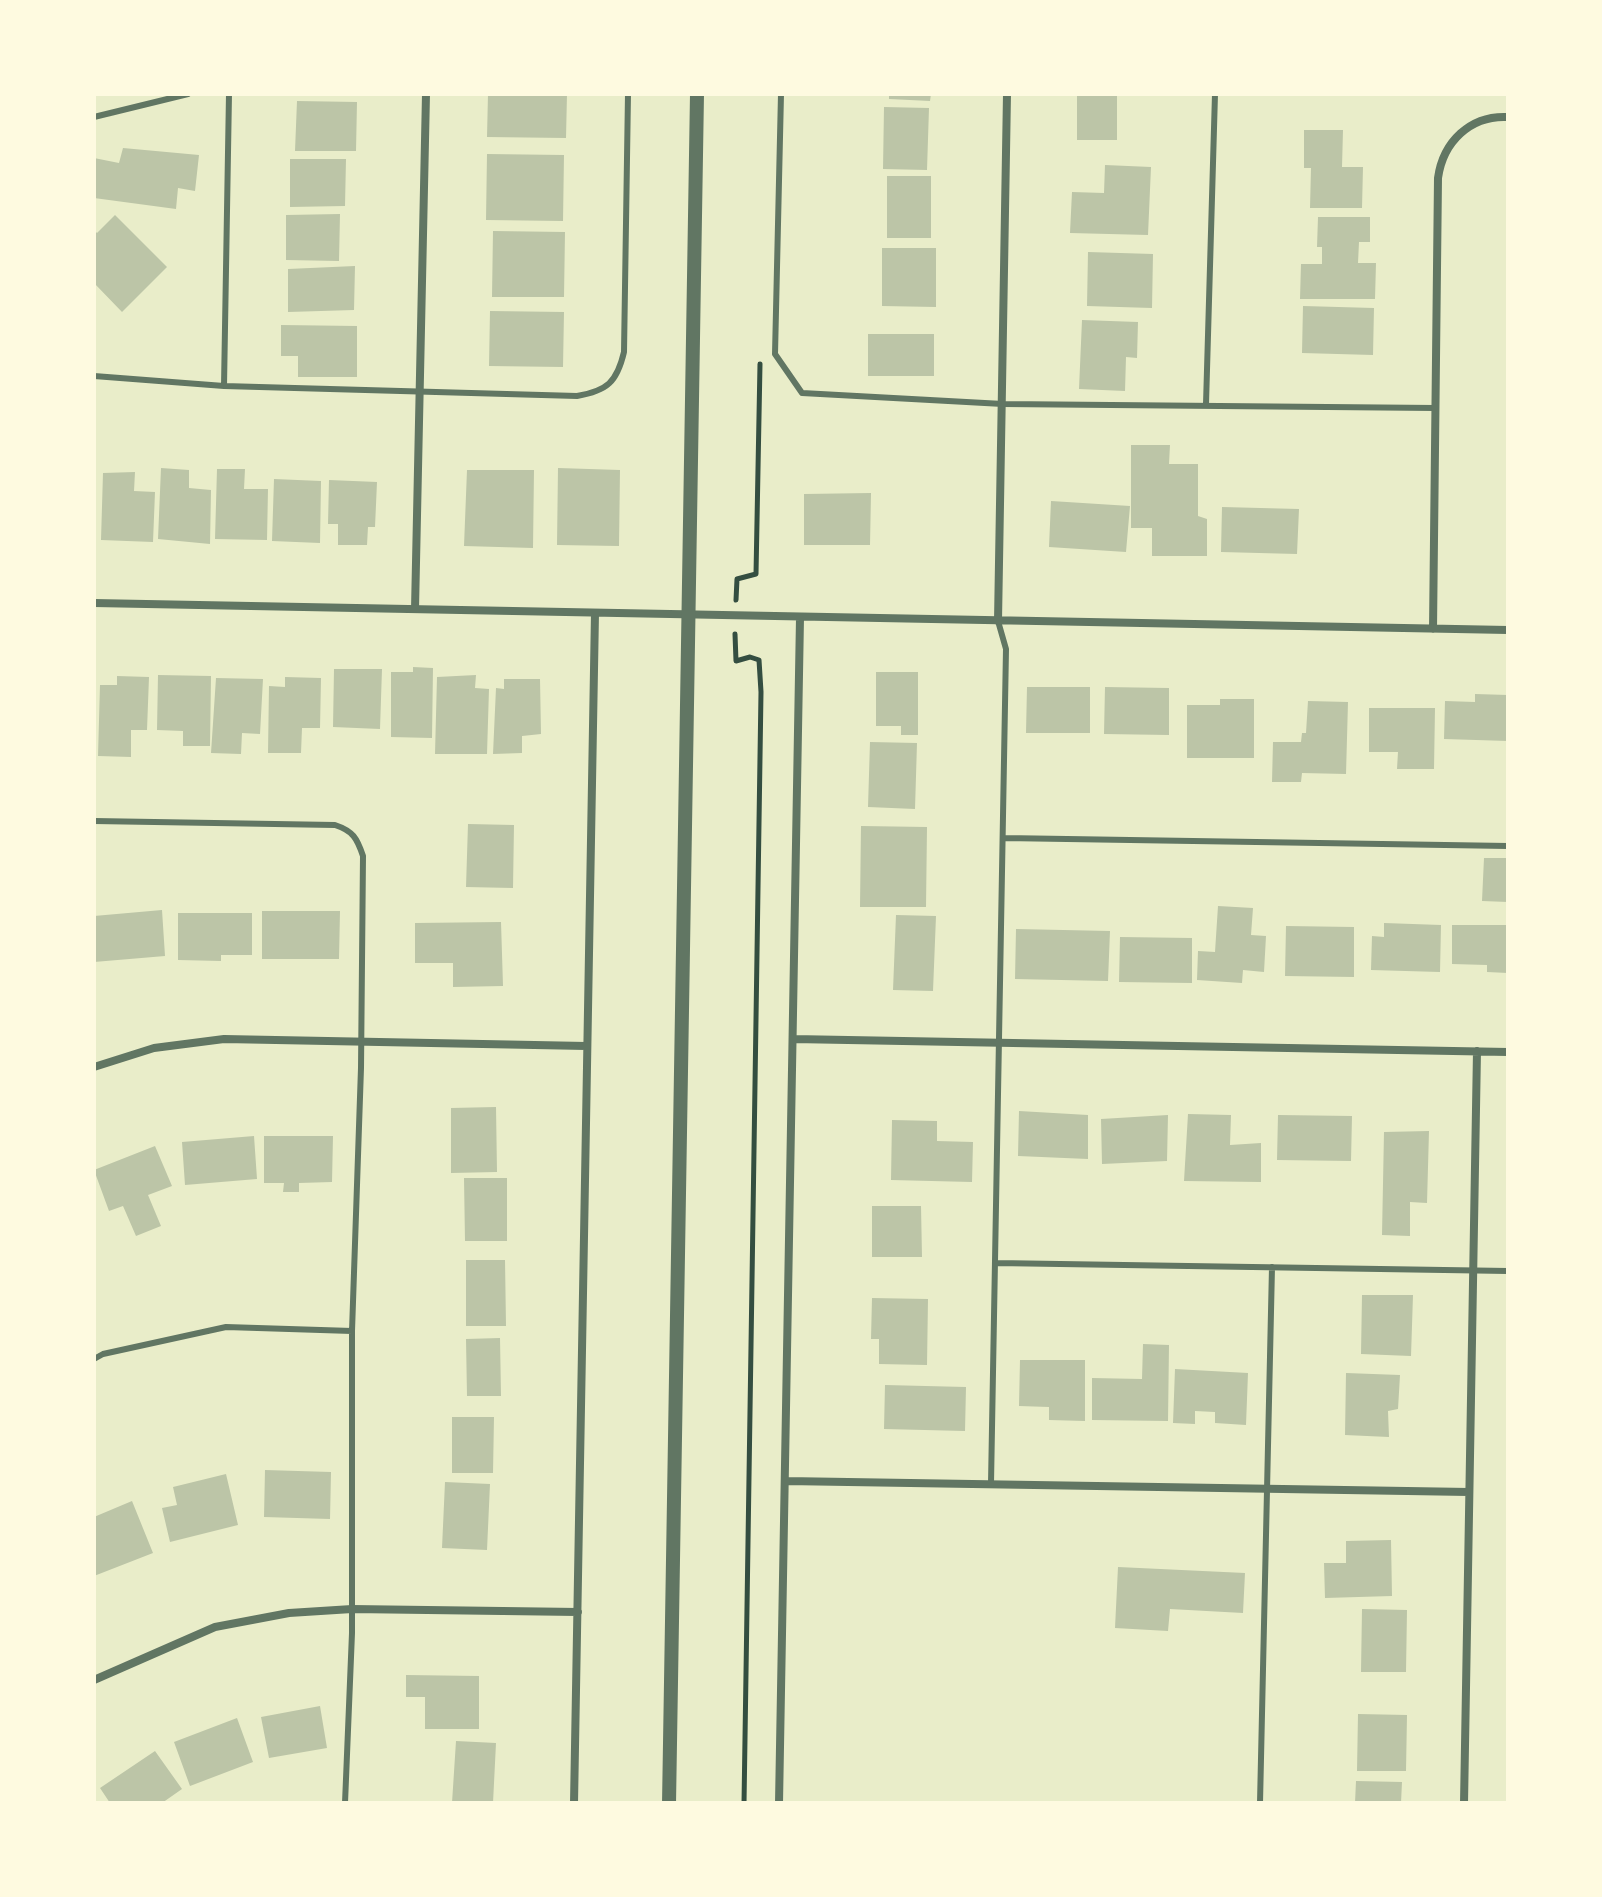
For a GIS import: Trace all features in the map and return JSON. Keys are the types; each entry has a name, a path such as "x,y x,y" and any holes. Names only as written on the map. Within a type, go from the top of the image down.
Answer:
{"street":[{"path":"415,609 426,94"},
{"path":"669,1803 697,94"},
{"path":"998,621 1007,94"},
{"path":"1433,629 1438,178 1441,160 1451,141 1484,120 1508,117"},
{"path":"94,603 1508,630"},
{"path":"574,1803 595,613"},
{"path":"779,1803 800,618"},
{"path":"94,1067 154,1048 224,1039 586,1046"},
{"path":"793,1039 1508,1052"},
{"path":"1464,1803 1477,1051"},
{"path":"786,1481 1469,1492"},
{"path":"94,1680 215,1627 289,1613 352,1609 578,1612"}],"lane":[{"path":"94,117 188,94"},
{"path":"224,386 229,94"},
{"path":"94,376 224,386 577,396 600,392 621,368 624,352 628,94"},
{"path":"781,94 775,354 802,393 1003,404 1435,408"},
{"path":"1206,404 1215,94"},
{"path":"991,1483 1006,649 998,621"},
{"path":"94,821 335,825 350,831 358,839 363,856 352,1331 352,1609 345,1803"},
{"path":"1004,838 1508,846"},
{"path":"996,1263 1508,1271"},
{"path":"1260,1803 1272,1267"},
{"path":"94,1359 103,1354 226,1327 352,1331"}],"path":[{"path":"734,651 736,661 750,657 759,660 761,692 744,1803"}],"building":[{"path":"488,94 567,94 566,138 487,137"},
{"path":"889,94 931,94 930,101 889,99"},
{"path":"1077,94 1117,94 1117,140 1077,140"},
{"path":"297,101 357,102 356,151 295,151"},
{"path":"884,107 929,108 927,170 883,169"},
{"path":"1304,130 1343,130 1342,167 1363,167 1362,208 1310,208 1311,168 1304,168"},
{"path":"123,148 199,155 195,191 178,188 176,209 94,198 94,158 119,163"},
{"path":"487,154 564,155 563,221 486,220"},
{"path":"290,159 346,159 345,206 290,207"},
{"path":"1105,165 1151,167 1148,235 1070,233 1072,192 1104,193"},
{"path":"887,176 931,176 931,238 887,238"},
{"path":"340,214 339,261 286,260 286,215"},
{"path":"115,215 167,267 122,312 94,283 94,230 97,233"},
{"path":"1318,217 1370,217 1370,242 1359,242 1358,263 1376,263 1375,299 1300,299 1301,264 1322,264 1322,247 1317,247"},
{"path":"493,231 565,232 564,297 492,297"},
{"path":"882,248 936,248 936,307 882,306"},
{"path":"1088,252 1153,254 1152,308 1087,306"},
{"path":"355,266 354,310 288,312 288,269"},
{"path":"1303,306 1374,308 1373,355 1302,353"},
{"path":"490,311 564,312 563,367 489,366"},
{"path":"1082,320 1138,322 1137,358 1126,357 1125,391 1079,389"},
{"path":"281,325 357,326 357,377 298,377 298,356 281,356"},
{"path":"868,334 934,334 934,376 868,376"},
{"path":"1131,445 1170,445 1169,464 1198,464 1198,516 1207,519 1207,556 1152,556 1152,528 1131,528"},
{"path":"161,468 189,470 189,488 211,490 210,544 158,539"},
{"path":"558,468 620,470 619,546 557,545"},
{"path":"217,469 245,469 244,489 268,489 267,540 215,539"},
{"path":"467,470 534,470 533,548 464,546"},
{"path":"135,472 134,491 155,492 153,542 101,540 103,473"},
{"path":"274,479 321,481 320,543 272,541"},
{"path":"329,480 377,482 375,527 368,527 367,545 338,545 338,524 328,524"},
{"path":"871,493 870,545 804,545 804,494"},
{"path":"1051,501 1130,506 1126,552 1049,547"},
{"path":"1222,507 1299,509 1297,554 1221,552"},
{"path":"413,667 433,668 432,738 391,737 391,672 413,672"},
{"path":"334,669 382,669 380,729 333,727"},
{"path":"876,672 918,672 918,735 901,735 901,726 876,726"},
{"path":"158,675 211,676 210,746 183,746 183,731 157,730"},
{"path":"476,675 475,688 489,689 487,754 435,754 437,677"},
{"path":"117,676 149,677 147,730 131,730 131,757 98,756 100,685 117,685"},
{"path":"285,677 321,678 320,728 302,728 301,753 268,753 269,686 285,687"},
{"path":"216,678 263,679 260,734 242,733 241,754 211,753"},
{"path":"504,679 540,679 541,734 522,736 522,753 493,754 496,688 504,689"},
{"path":"1027,687 1090,687 1090,733 1026,733"},
{"path":"1105,687 1169,688 1169,735 1104,734"},
{"path":"1475,694 1508,695 1508,741 1444,739 1445,701 1475,702"},
{"path":"1220,699 1254,699 1254,758 1187,758 1187,705 1220,705"},
{"path":"1308,701 1348,702 1346,774 1302,773 1301,782 1272,782 1273,742 1301,742 1302,733 1306,733"},
{"path":"1369,708 1435,708 1434,769 1397,769 1398,752 1369,752"},
{"path":"870,742 917,743 915,809 868,807"},
{"path":"468,824 514,825 513,888 466,887"},
{"path":"861,826 927,827 926,907 860,907"},
{"path":"1484,858 1508,858 1508,902 1482,901"},
{"path":"1218,906 1253,908 1251,935 1266,936 1264,972 1243,970 1242,983 1197,980 1198,951 1215,952"},
{"path":"162,910 165,956 94,962 94,916"},
{"path":"262,911 340,911 339,959 262,959"},
{"path":"178,913 252,913 252,955 221,955 221,961 178,960"},
{"path":"896,915 936,916 933,991 893,990"},
{"path":"501,922 503,986 453,987 453,963 415,963 415,923"},
{"path":"1384,923 1441,925 1440,972 1371,970 1372,936 1384,937"},
{"path":"1452,925 1508,925 1508,973 1487,972 1487,965 1452,964"},
{"path":"1286,926 1354,927 1354,977 1285,976"},
{"path":"1016,929 1110,931 1108,981 1015,979"},
{"path":"1120,937 1192,938 1192,983 1119,982"},
{"path":"496,1107 497,1172 451,1173 451,1108"},
{"path":"1019,1111 1088,1115 1088,1159 1018,1156"},
{"path":"1188,1114 1231,1115 1230,1145 1261,1143 1261,1182 1184,1181"},
{"path":"1168,1115 1167,1161 1102,1164 1101,1119"},
{"path":"1278,1115 1352,1116 1351,1161 1277,1160"},
{"path":"892,1120 937,1121 937,1141 973,1142 972,1182 891,1180"},
{"path":"1429,1131 1427,1203 1410,1202 1410,1236 1382,1235 1384,1132"},
{"path":"254,1136 257,1179 185,1185 182,1142"},
{"path":"264,1136 333,1136 332,1182 299,1183 299,1192 283,1192 284,1183 264,1183"},
{"path":"155,1146 172,1186 148,1195 161,1226 136,1236 123,1206 109,1211 94,1170"},
{"path":"464,1178 507,1178 507,1241 465,1241"},
{"path":"872,1206 921,1206 922,1257 872,1257"},
{"path":"466,1260 505,1260 506,1326 466,1326"},
{"path":"1362,1295 1413,1295 1411,1356 1361,1354"},
{"path":"872,1298 928,1299 927,1365 879,1364 879,1339 871,1339"},
{"path":"500,1338 501,1396 467,1396 466,1339"},
{"path":"1143,1344 1169,1345 1168,1421 1092,1420 1092,1378 1142,1379"},
{"path":"1020,1360 1085,1360 1085,1421 1049,1420 1049,1407 1019,1406"},
{"path":"1175,1369 1248,1373 1246,1425 1215,1423 1215,1412 1195,1411 1195,1424 1173,1423"},
{"path":"1346,1373 1400,1375 1398,1409 1388,1411 1389,1437 1345,1435"},
{"path":"885,1385 966,1387 965,1431 884,1429"},
{"path":"452,1417 494,1417 493,1473 452,1473"},
{"path":"265,1470 331,1472 330,1519 264,1517"},
{"path":"226,1474 238,1525 170,1542 162,1508 177,1505 173,1487"},
{"path":"445,1482 490,1484 487,1550 442,1548"},
{"path":"132,1501 153,1553 94,1576 94,1517"},
{"path":"1391,1540 1392,1596 1325,1598 1324,1563 1346,1563 1346,1541"},
{"path":"1118,1567 1245,1573 1243,1613 1170,1609 1168,1631 1115,1628"},
{"path":"1362,1609 1407,1610 1406,1672 1361,1672"},
{"path":"406,1675 479,1676 479,1729 425,1729 425,1697 406,1697"},
{"path":"320,1706 327,1748 269,1758 261,1717"},
{"path":"1358,1714 1407,1715 1406,1771 1357,1771"},
{"path":"237,1718 253,1762 190,1786 174,1742"},
{"path":"456,1741 496,1743 493,1803 452,1803"},
{"path":"155,1751 182,1789 162,1803 110,1803 100,1788"},
{"path":"1356,1781 1402,1782 1401,1803 1355,1803"}]}
